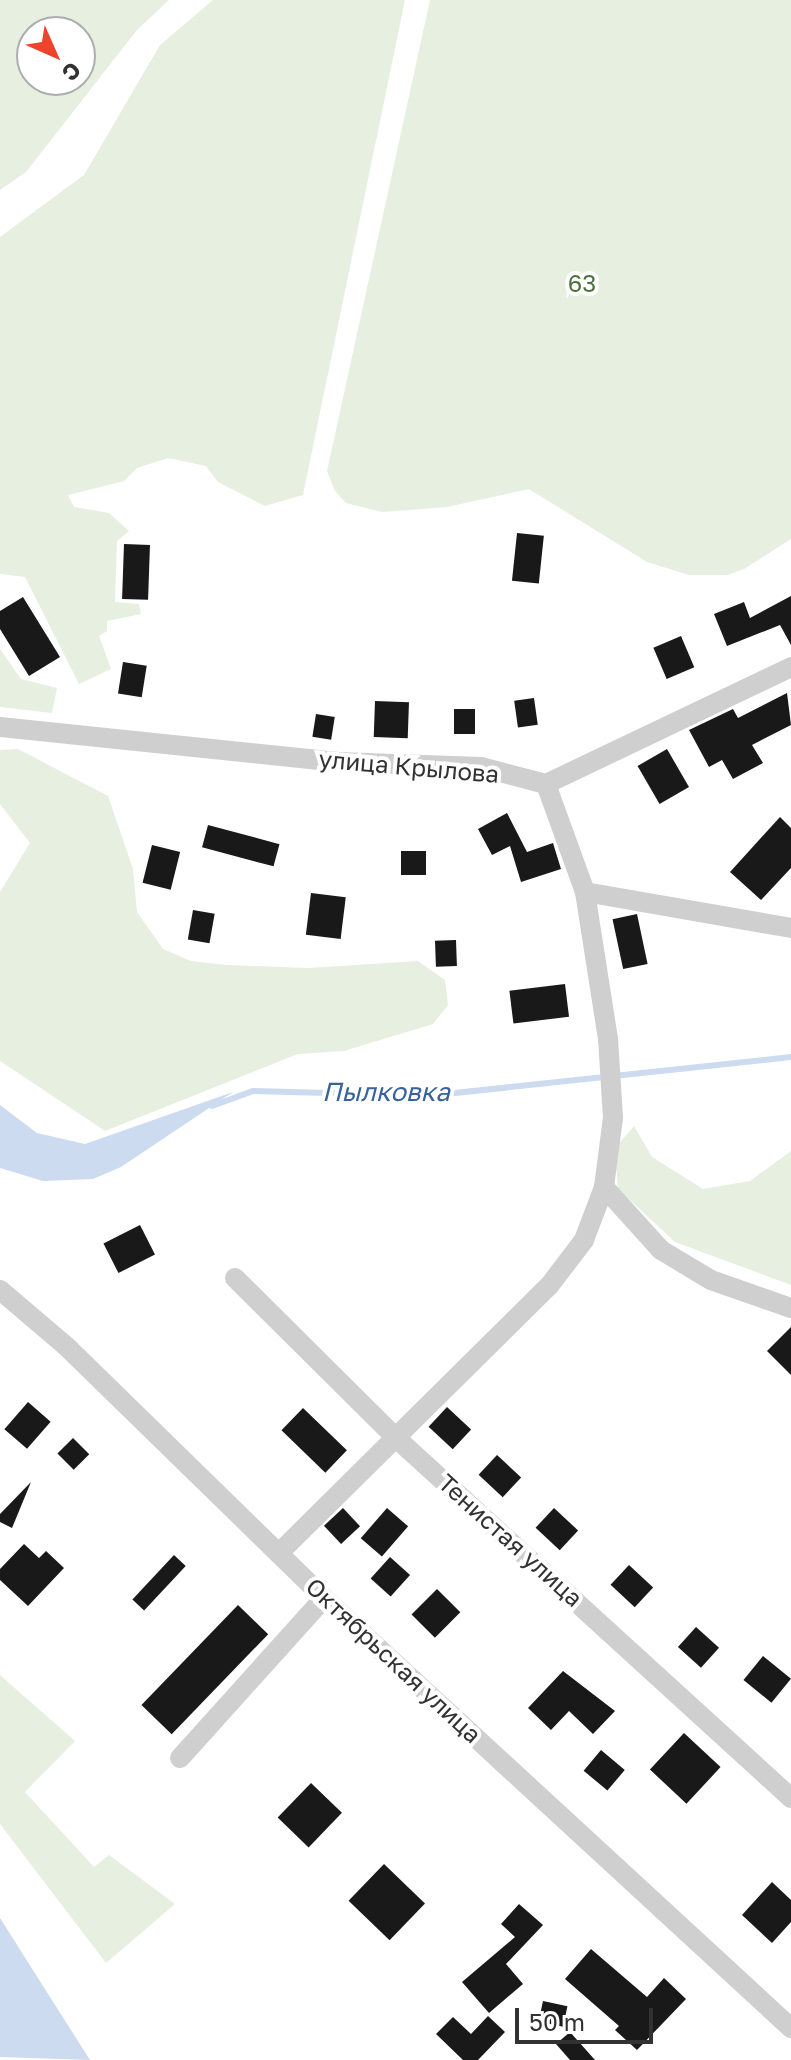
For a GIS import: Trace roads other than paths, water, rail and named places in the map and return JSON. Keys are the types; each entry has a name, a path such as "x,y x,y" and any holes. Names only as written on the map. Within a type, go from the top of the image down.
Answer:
{"street":[{"path":"279,1553 549,1286 584,1240 604,1187 613,1118 608,1039 585,892 546,784 791,667"},
{"name":"улица Крылова","path":"0,727 338,762 481,767 546,784"},
{"path":"585,892 791,928"},
{"path":"604,1187 661,1250 711,1280 791,1308"},
{"name":"Тенистая улица","path":"235,1278 395,1437 791,1798"},
{"name":"Октябрьская улица","path":"0,1290 66,1346 324,1598 791,2028"},
{"path":"180,1758 324,1598"}],"water":[{"path":"233,1092 121,1167 93,1179 43,1181 0,1168 0,1105 37,1133 85,1144"},
{"path":"0,1918 24,1956 90,2060 0,2057"}],"waterway":[{"name":"Пылковка","path":"212,1106 253,1091 427,1096 791,1057"}],"park label":[{"name":"63","path":"582,283"}]}
